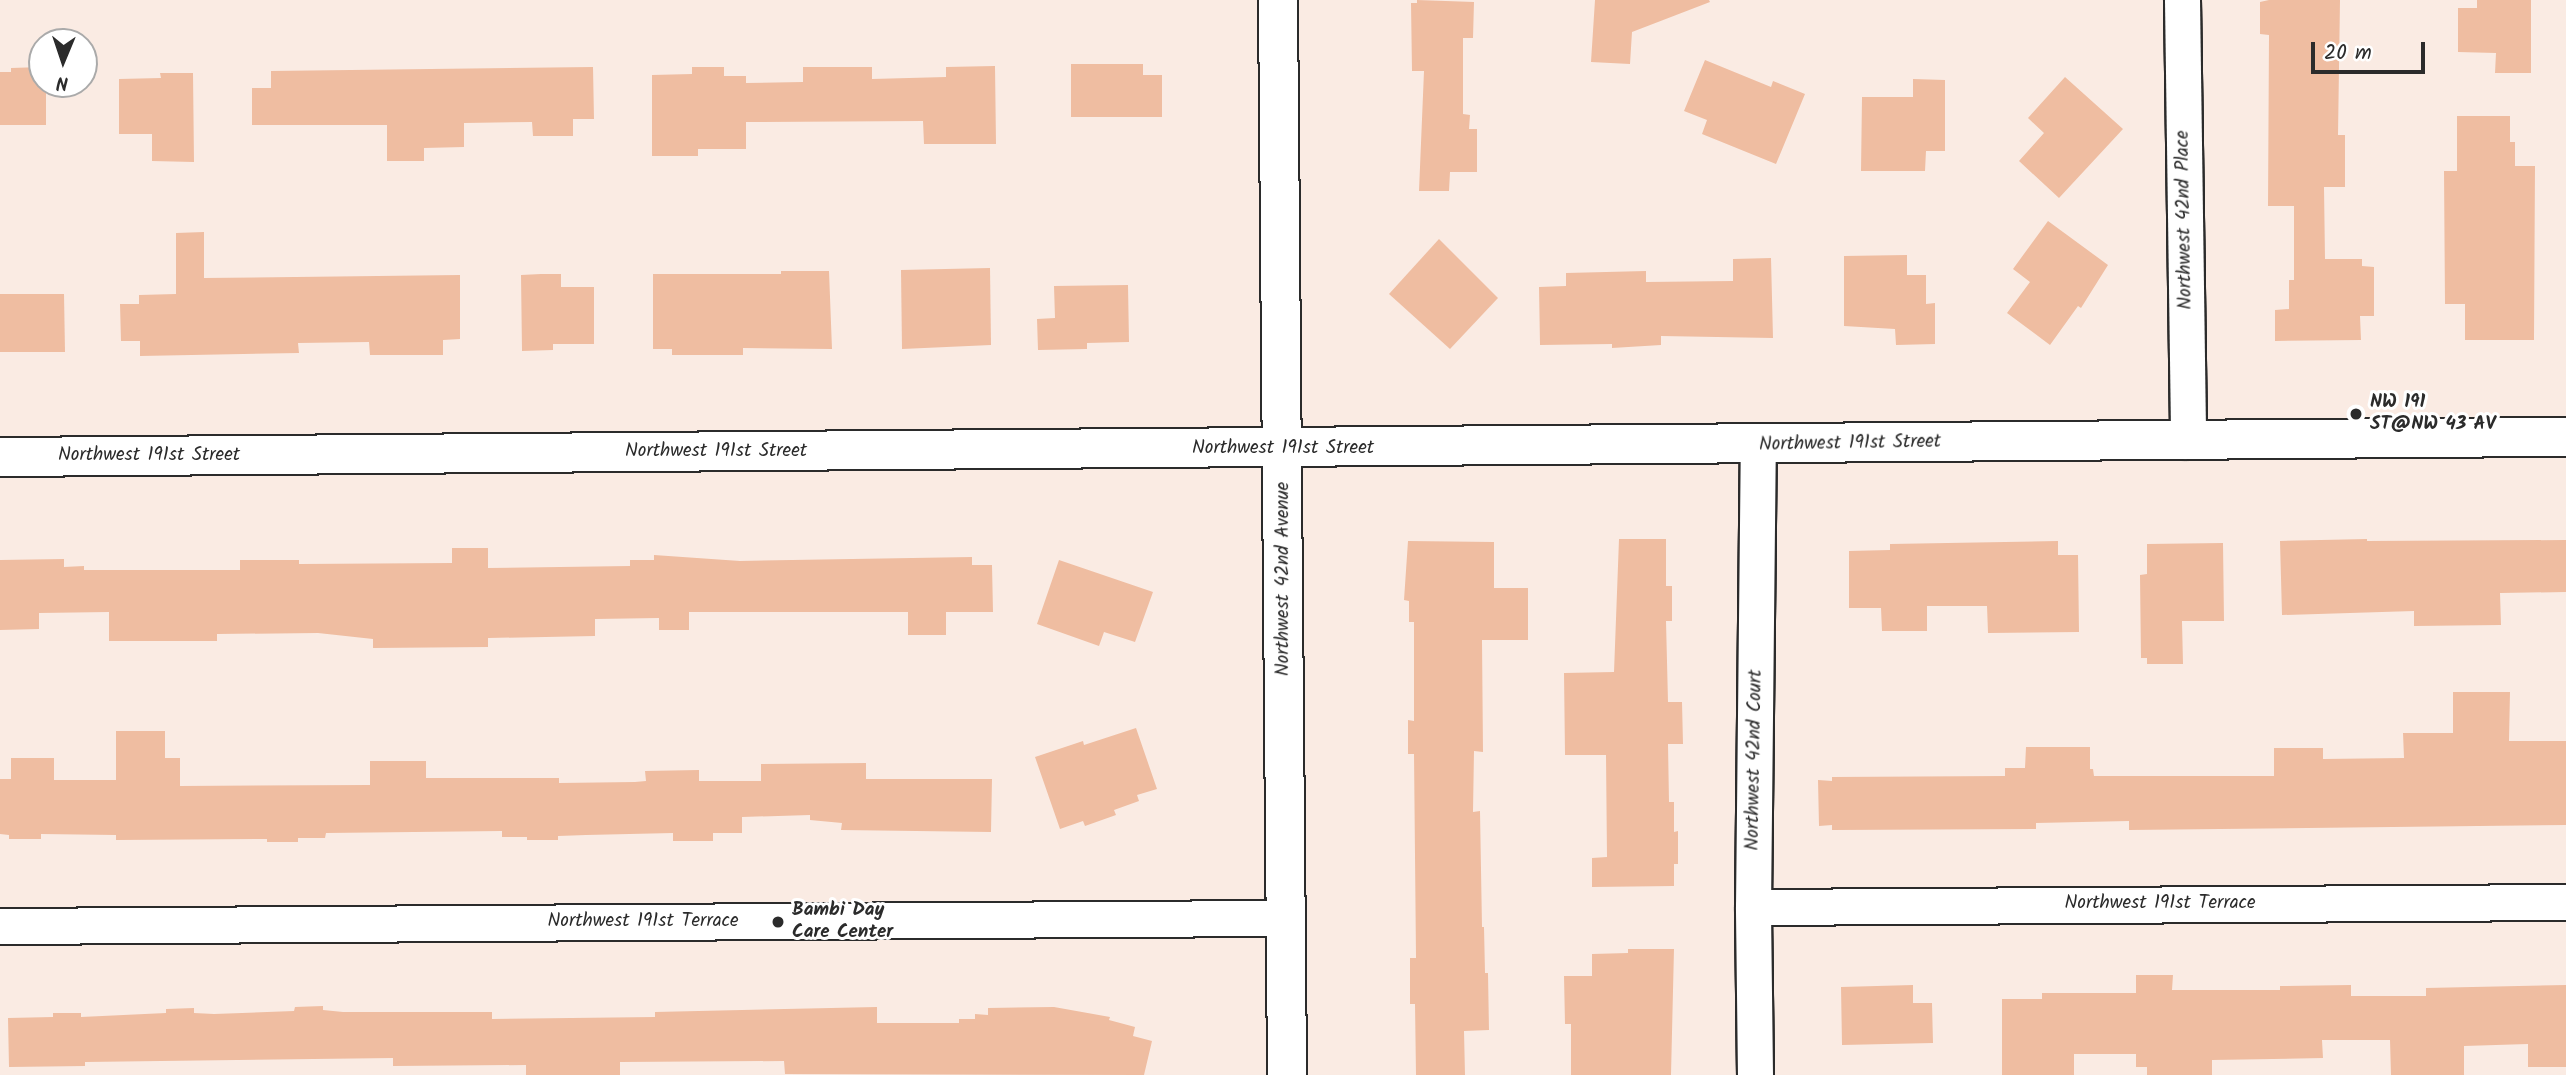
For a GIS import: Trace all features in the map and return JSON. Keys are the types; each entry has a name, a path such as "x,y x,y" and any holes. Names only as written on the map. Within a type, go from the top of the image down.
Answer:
{"street":[{"name":"Northwest 42nd Avenue","path":"1278,0 1287,1075"},
{"name":"Northwest 42nd Place","path":"2182,0 2188,441"},
{"name":"Northwest 191st Street","path":"0,457 2566,437"},
{"name":"Northwest 42nd Court","path":"1755,1075 1753,907 1758,444"},
{"name":"Northwest 191st Terrace","path":"1753,907 2566,902"},
{"name":"Northwest 191st Terrace","path":"0,926 1286,918"}],"building":[{"path":"1417,0 1474,2 1473,38 1463,38 1463,114 1470,115 1469,129 1477,129 1477,172 1450,172 1449,191 1419,191 1424,71 1412,71 1411,3 1417,3"},
{"path":"1595,0 1710,2 1632,32 1630,64 1591,62"},
{"path":"2340,0 2338,135 2345,135 2345,187 2324,187 2325,259 2362,259 2362,266 2374,267 2374,316 2360,316 2361,340 2275,341 2275,310 2289,309 2289,280 2294,280 2294,206 2268,206 2269,35 2260,34 2260,2"},
{"path":"2477,0 2531,0 2531,73 2495,73 2496,53 2458,52 2458,8 2477,8"},
{"path":"1705,60 1771,87 1773,81 1805,94 1776,164 1702,134 1707,120 1684,111"},
{"path":"1071,64 1143,64 1143,75 1162,75 1162,117 1071,117"},
{"path":"995,66 996,144 924,144 923,121 746,122 746,149 698,149 698,156 652,156 652,75 692,74 692,67 724,67 724,76 746,76 746,83 803,82 803,67 872,67 872,79 946,77 946,67"},
{"path":"28,67 28,98 46,98 46,125 0,125 0,72 11,72 11,68"},
{"path":"593,67 594,119 573,119 573,136 533,136 532,122 464,123 464,147 424,148 424,161 387,161 387,125 252,125 252,88 271,88 271,71"},
{"path":"160,73 193,73 194,162 152,161 152,134 119,134 119,79 161,78"},
{"path":"2065,77 2123,129 2059,198 2019,161 2044,133 2028,118"},
{"path":"1913,79 1945,80 1945,151 1926,151 1925,171 1861,171 1862,97 1913,97"},
{"path":"2457,116 2510,116 2510,142 2515,142 2515,166 2535,166 2534,340 2465,340 2465,304 2445,304 2444,171 2457,171"},
{"path":"2048,221 2108,265 2081,308 2078,306 2050,345 2007,313 2030,282 2013,269"},
{"path":"204,232 204,278 460,275 460,339 443,340 443,355 370,355 369,342 298,343 299,353 140,356 140,341 121,341 120,304 139,304 139,295 176,294 176,233"},
{"path":"1439,239 1498,298 1450,349 1389,294"},
{"path":"1907,255 1907,275 1926,275 1926,304 1935,303 1935,344 1896,345 1895,329 1844,326 1844,256"},
{"path":"1771,258 1773,338 1661,336 1661,345 1612,348 1612,344 1540,345 1539,287 1566,286 1566,273 1646,271 1646,282 1733,281 1733,259"},
{"path":"990,268 991,345 902,349 901,270"},
{"path":"781,271 829,271 832,349 743,348 743,355 672,355 672,349 653,349 653,274 781,274"},
{"path":"561,274 561,287 594,287 594,344 553,344 553,350 522,351 521,275"},
{"path":"1128,285 1129,342 1087,343 1087,349 1038,350 1037,319 1055,318 1054,286"},
{"path":"0,294 64,294 65,352 0,352"},
{"path":"1619,539 1666,539 1666,586 1672,586 1672,621 1666,621 1668,702 1682,702 1683,744 1668,744 1669,802 1674,802 1674,832 1678,831 1678,864 1674,864 1674,886 1592,887 1592,858 1607,857 1606,755 1565,755 1564,673 1614,672"},
{"path":"2566,540 2566,592 2500,593 2501,625 2414,626 2414,611 2282,615 2280,541"},
{"path":"1408,541 1494,542 1494,588 1528,588 1528,640 1482,640 1483,752 1474,751 1473,812 1480,811 1482,927 1485,973 1488,973 1489,1030 1464,1031 1465,1075 1416,1075 1415,1004 1410,1004 1410,958 1416,958 1414,754 1408,754 1408,720 1414,721 1414,622 1409,622 1409,601 1404,600"},
{"path":"2058,541 2058,555 2078,555 2079,632 1988,633 1987,606 1927,606 1927,631 1882,631 1881,608 1849,608 1849,551 1890,550 1890,544"},
{"path":"2223,543 2224,621 2182,621 2183,664 2147,664 2147,658 2141,658 2140,575 2147,574 2147,544"},
{"path":"452,548 488,548 488,568 630,566 630,560 654,560 654,555 740,561 972,557 972,565 992,565 993,612 946,612 946,635 908,635 908,612 689,612 689,630 659,630 659,618 595,619 595,636 488,638 488,647 373,648 373,639 318,633 217,634 217,641 109,641 109,612 39,613 39,629 0,630 0,560 64,559 64,567 84,566 84,570 240,570 240,560 299,560 299,564 452,563"},
{"path":"1059,560 1153,592 1135,642 1104,632 1099,646 1037,624"},
{"path":"2453,692 2510,692 2509,741 2566,741 2566,825 2129,830 2129,821 2036,823 2036,829 1832,830 1832,825 1819,826 1818,780 1832,781 1832,777 2005,776 2005,768 2025,768 2026,747 2090,747 2090,769 2093,769 2094,776 2274,776 2274,748 2323,748 2323,759 2404,758 2403,733 2453,733"},
{"path":"1136,728 1157,789 1137,795 1139,801 1114,810 1116,815 1085,826 1083,821 1060,829 1035,757 1083,741 1084,745"},
{"path":"116,731 165,731 165,758 180,758 180,786 370,785 370,761 426,761 426,778 559,778 559,783 646,781 645,771 699,770 699,781 761,781 761,764 866,763 866,779 992,779 991,832 841,830 842,823 810,820 810,815 742,817 742,833 713,833 713,841 673,841 673,833 558,836 558,840 527,840 527,837 502,837 502,831 326,833 325,838 298,838 298,842 267,842 267,839 116,840 116,835 41,834 41,839 9,839 9,835 0,834 0,779 11,779 11,758 54,758 54,780 116,780"},
{"path":"1628,949 1674,949 1671,1075 1571,1075 1571,1024 1565,1024 1564,976 1592,976 1592,954 1628,953"},
{"path":"2136,975 2173,975 2172,990 2280,990 2280,986 2351,985 2351,996 2426,996 2426,988 2566,985 2566,1067 2528,1067 2528,1044 2464,1046 2464,1075 2391,1075 2390,1040 2322,1040 2323,1058 2212,1060 2212,1075 2147,1075 2147,1067 2136,1067 2136,1054 2074,1054 2074,1075 2002,1075 2002,999 2042,999 2042,993 2136,993"},
{"path":"1913,985 1913,1003 1932,1003 1933,1043 1842,1045 1841,987"},
{"path":"323,1006 323,1010 343,1012 492,1012 492,1019 655,1017 655,1012 877,1007 877,1023 959,1023 959,1019 975,1019 975,1014 988,1015 988,1008 1054,1007 1110,1017 1109,1020 1135,1027 1133,1036 1152,1041 1144,1075 785,1074 784,1061 620,1062 620,1075 526,1075 526,1065 393,1066 393,1058 85,1062 85,1066 9,1067 8,1018 53,1017 53,1013 81,1013 81,1017 166,1013 166,1009 194,1008 194,1013 214,1014 294,1011 295,1007"}],"place":[{"name":"NW 191 ST@NW 43 AV","path":"2356,414"},
{"name":"Bambi Day Care Center","path":"778,922"}]}
